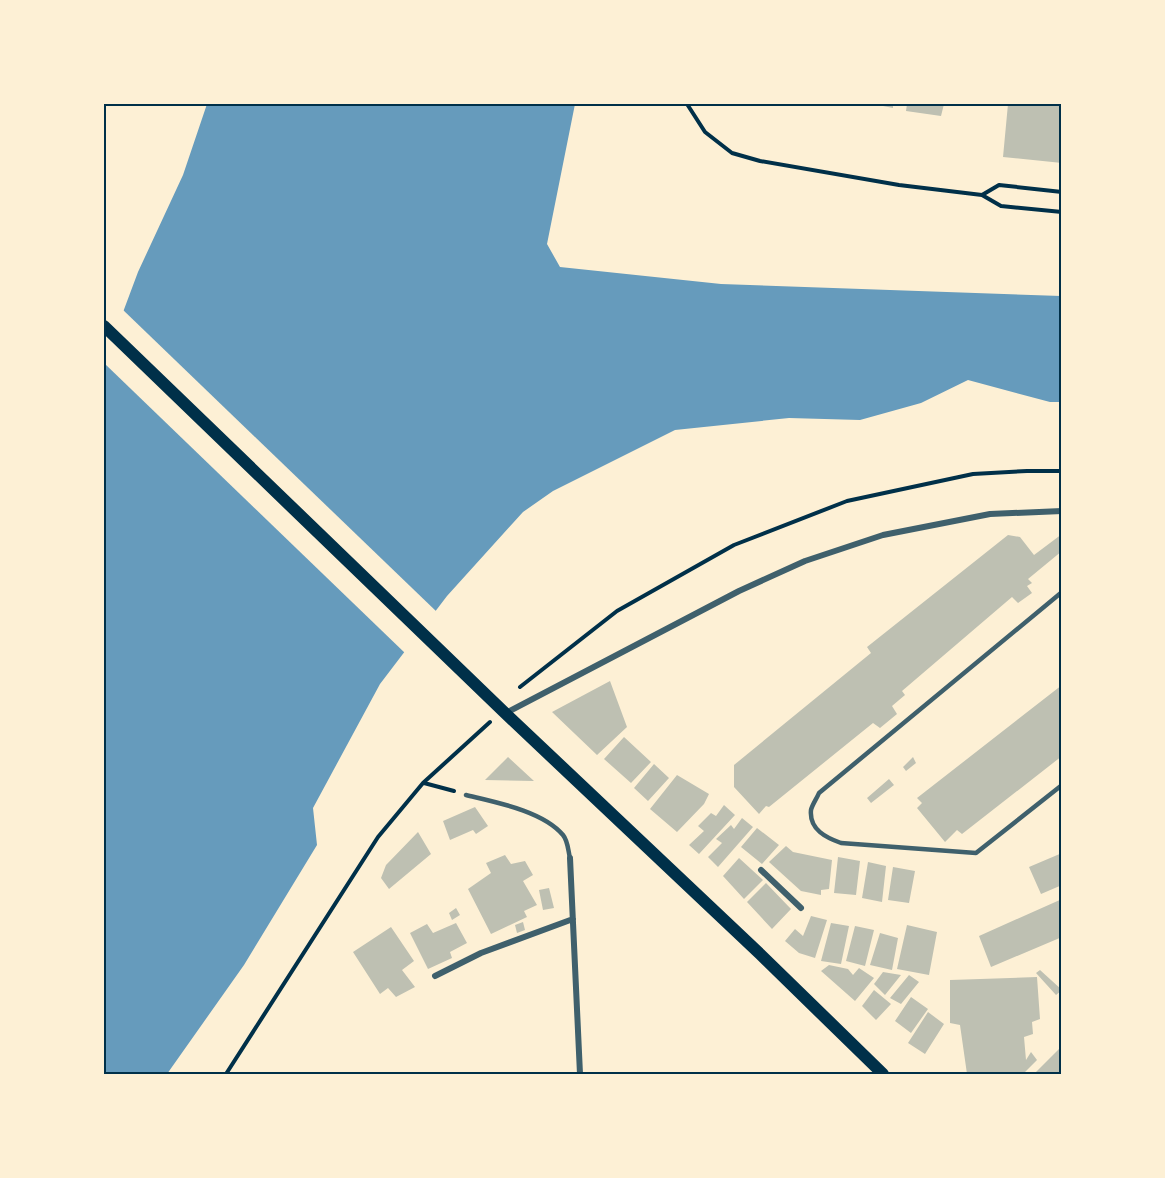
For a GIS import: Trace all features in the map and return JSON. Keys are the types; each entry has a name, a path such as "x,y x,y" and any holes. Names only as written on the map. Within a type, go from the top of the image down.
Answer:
{"main road":[{"path":"104,326 883,1074"}],"street":[{"path":"505,713 739,591 805,561 883,536 990,514 1062,511"},
{"path":"570,858 580,1074"},
{"path":"762,870 801,908"},
{"path":"435,976 481,953 573,919"}],"lane":[{"path":"1062,592 819,793 811,810 813,824 824,837 841,843 976,853 1062,785"},
{"path":"466,795 505,804 536,816 562,834 570,858"}],"path":[{"path":"687,104 705,132 732,153 760,161 899,185 982,195 1001,206 1062,212"},
{"path":"982,195 999,185 1062,192"},
{"path":"515,691 617,611 734,545 847,501 973,474 1062,471"},
{"path":"226,1074 378,837 423,783 485,725"},
{"path":"423,783 466,795"}],"water":[{"path":"207,104 575,104 547,244 560,267 721,284 1061,296 1061,402 1050,402 968,380 921,403 860,420 789,418 675,430 553,491 523,512 447,596 380,684 313,808 317,845 244,965 167,1074 104,1074 104,363 138,272 183,175"}],"pier":[{"path":"121,308 438,613 406,654 104,363 104,354"}],"building":[{"path":"873,104 893,104 893,108"},
{"path":"907,104 944,104 941,116 906,111"},
{"path":"1008,104 1062,104 1062,163 1003,157"},
{"path":"1062,534 1062,551 1028,579 1032,583 1027,586 1032,593 1018,603 1012,597 902,691 905,695 892,706 897,714 880,728 873,723 769,807 766,806 759,814 734,787 734,765 871,653 867,647 1008,535 1020,537 1034,555"},
{"path":"610,681 627,727 597,755 552,712"},
{"path":"1062,685 1062,756 962,834 957,830 945,842 917,808 922,803 917,798"},
{"path":"624,737 651,762 631,783 604,759"},
{"path":"508,757 534,781 485,780"},
{"path":"913,757 916,763 906,771 903,767"},
{"path":"654,764 669,778 648,801 634,788"},
{"path":"677,775 709,794 704,804 677,832 650,809"},
{"path":"889,779 894,785 871,803 867,798"},
{"path":"724,805 735,815 699,854 689,845 704,831 698,826 711,813 716,816"},
{"path":"475,807 488,826 476,834 473,830 450,840 443,821"},
{"path":"742,818 753,827 718,867 708,857 722,843 716,839 731,825 734,829"},
{"path":"757,828 779,845 762,864 741,847"},
{"path":"418,832 431,854 389,889 381,878 386,865"},
{"path":"786,846 793,852 832,860 829,889 821,890 821,895 801,891 769,862"},
{"path":"1062,853 1062,885 1041,894 1029,867"},
{"path":"505,855 511,864 525,861 533,875 523,881 537,905 524,911 527,917 491,934 468,889 491,873 486,863"},
{"path":"838,857 860,861 856,895 834,893"},
{"path":"739,858 763,880 744,899 723,876"},
{"path":"868,862 886,866 882,902 862,898"},
{"path":"893,867 915,871 909,903 888,900"},
{"path":"766,883 791,909 772,929 747,902"},
{"path":"549,888 554,908 543,910 539,890"},
{"path":"1062,899 1062,937 991,967 979,936"},
{"path":"456,908 460,915 452,920 449,913"},
{"path":"811,916 827,920 815,958 799,953 785,941 795,929 803,936"},
{"path":"523,922 525,930 517,933 515,925"},
{"path":"456,923 467,943 450,952 452,958 428,969 410,933 427,924 433,933"},
{"path":"831,923 849,926 841,964 821,961"},
{"path":"907,925 937,932 929,975 897,969"},
{"path":"855,926 874,930 865,966 846,961"},
{"path":"391,927 414,961 402,970 415,987 396,997 388,988 380,994 353,952"},
{"path":"880,933 898,938 892,970 870,965"},
{"path":"829,965 848,969 853,975 859,968 874,978 855,1001 821,971"},
{"path":"1040,970 1062,990 1056,995 1036,973"},
{"path":"883,972 901,975 885,995 874,984"},
{"path":"909,975 919,982 901,1004 890,998"},
{"path":"1037,977 1040,1019 1032,1022 1033,1034 1024,1037 1026,1060 1031,1052 1037,1060 1023,1074 967,1074 960,1025 950,1023 950,980"},
{"path":"874,990 891,1004 876,1020 862,1006"},
{"path":"911,997 928,1009 911,1033 895,1021"},
{"path":"928,1012 944,1024 925,1054 908,1043"},
{"path":"1062,1046 1062,1074 1034,1074"}]}
